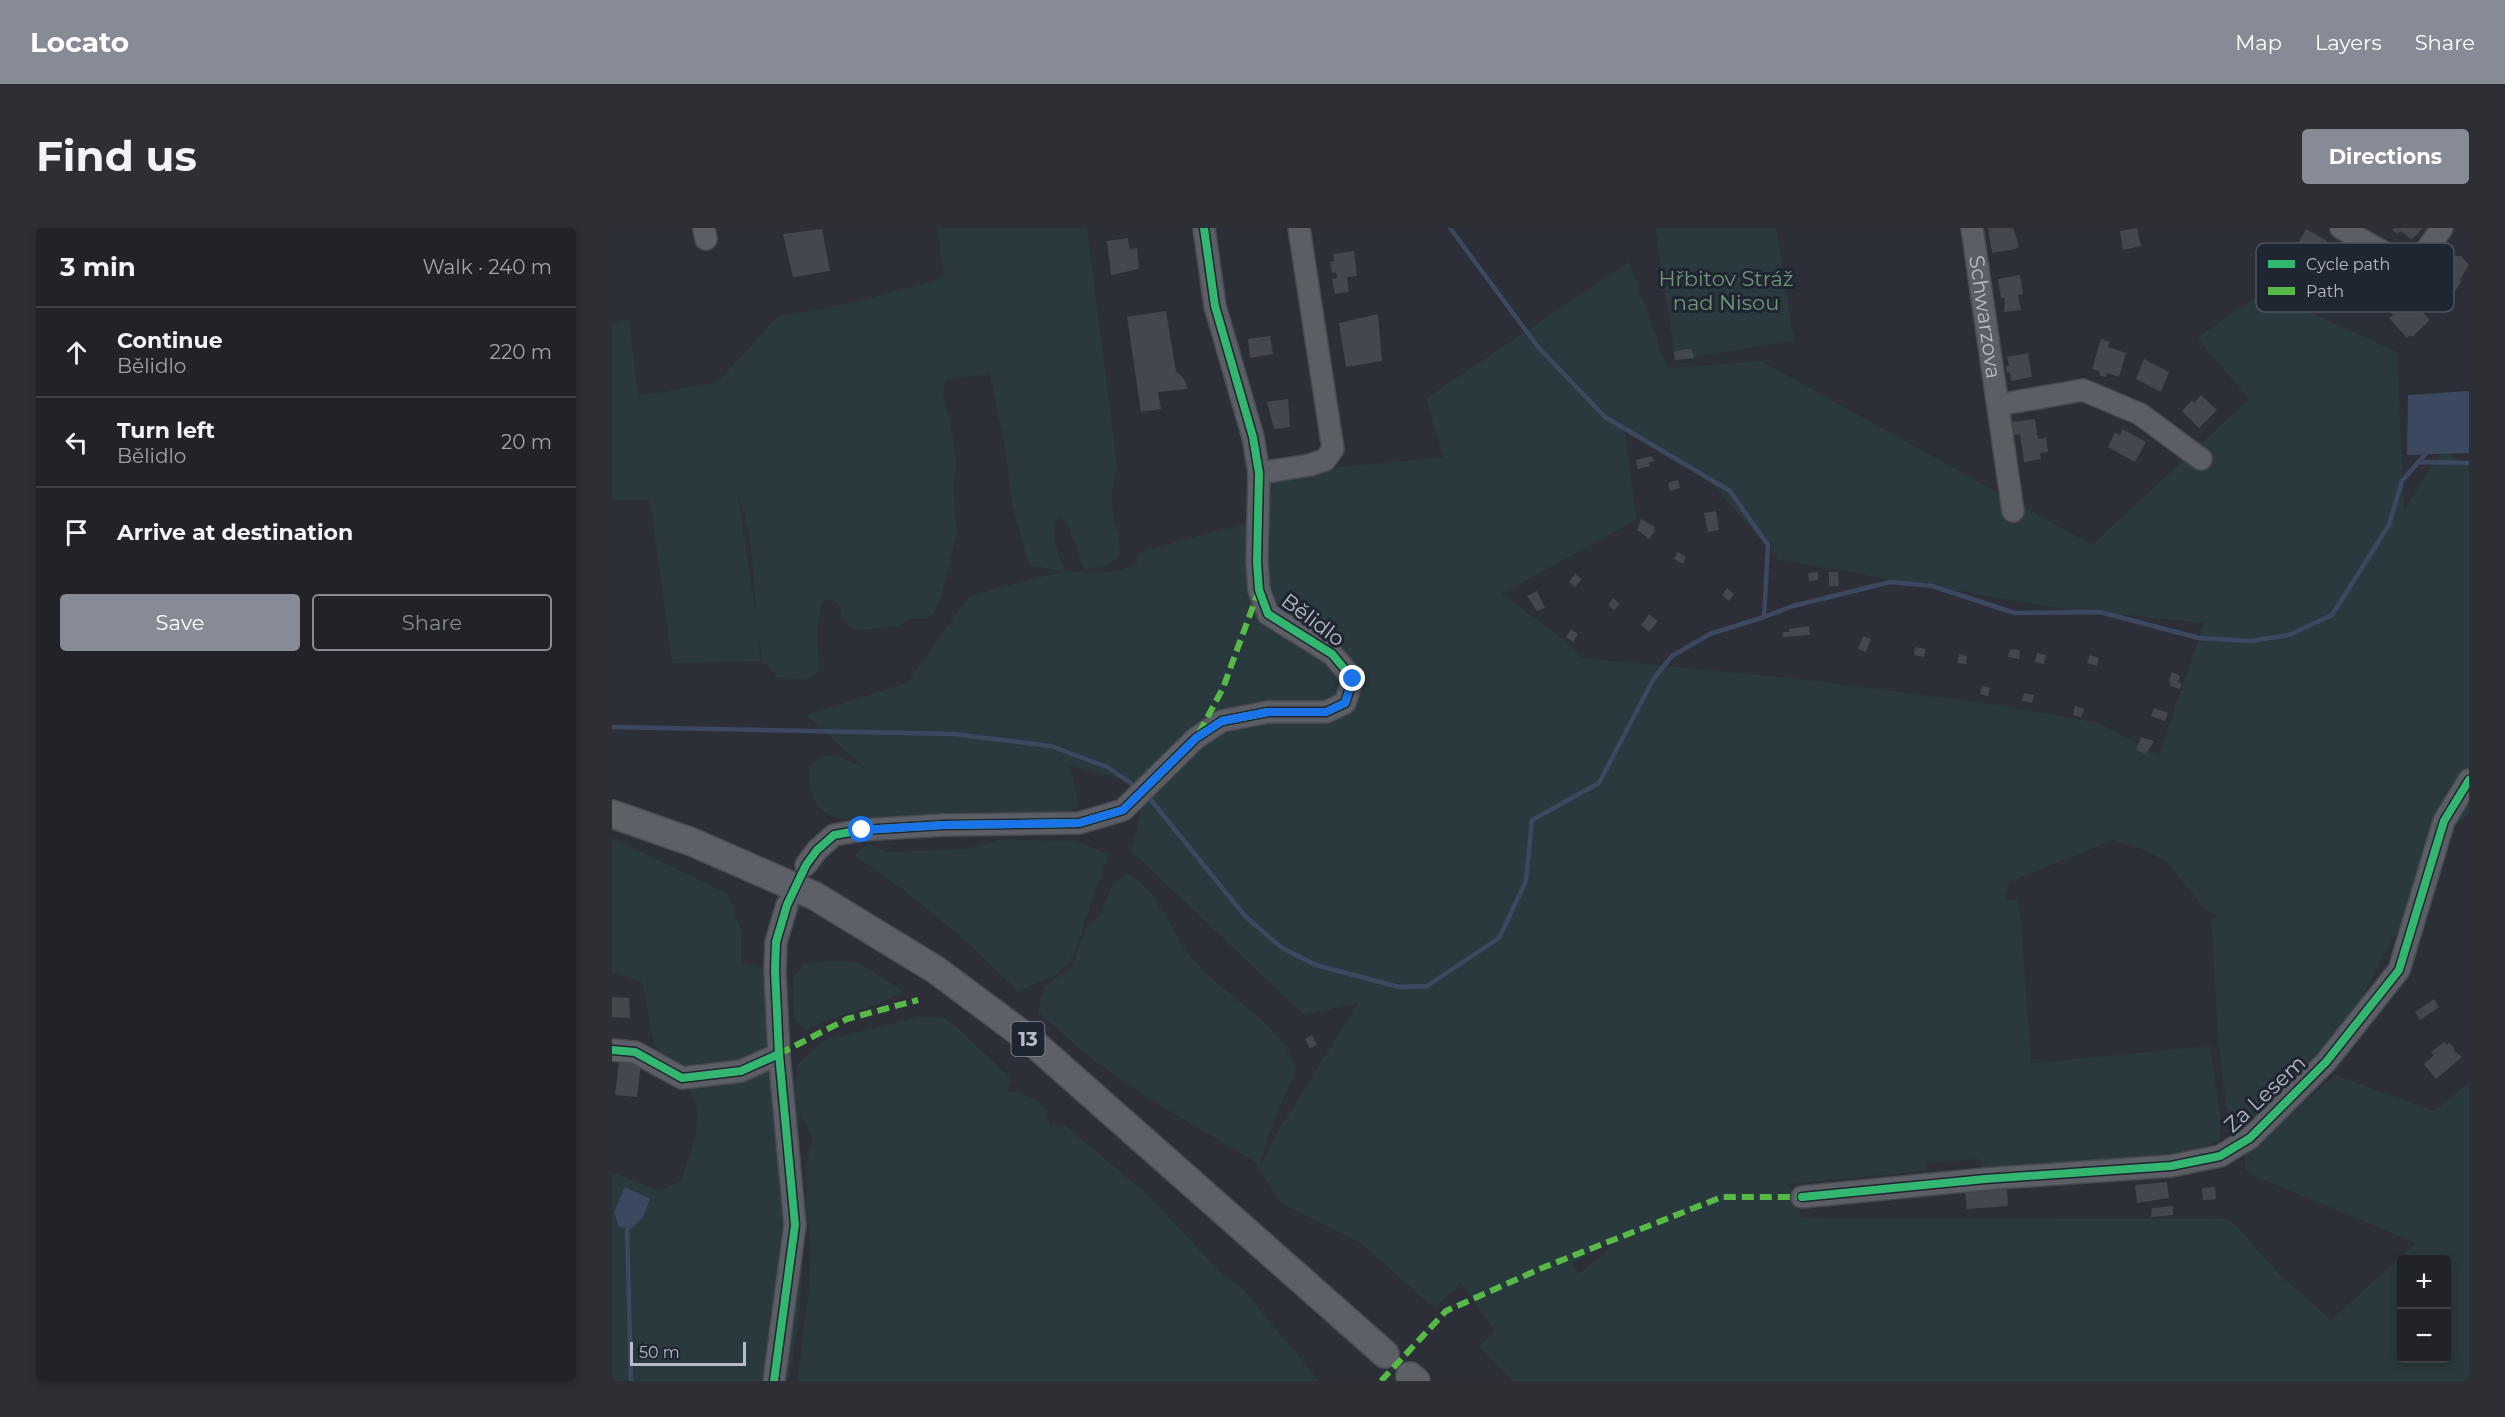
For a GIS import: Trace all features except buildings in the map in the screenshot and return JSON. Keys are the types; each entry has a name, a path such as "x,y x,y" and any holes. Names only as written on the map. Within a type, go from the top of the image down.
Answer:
{"main road":[{"name":"13","path":"612,814 692,842 815,896 945,975 1030,1040 1385,1354"}],"street":[{"name":"Bělidlo","path":"806,865 817,850 834,835 862,830 944,825 1079,823 1090,820 1123,810 1196,738 1222,721 1268,712 1326,712 1345,703 1353,679 1332,654 1268,614 1259,590 1257,562 1259,473 1253,437 1215,306 1204,228"},
{"path":"1259,473 1310,465 1325,460 1333,449 1299,228"},
{"name":"Schwarzova","path":"1972,228 2013,511"},
{"path":"2341,228 2367,243"},
{"path":"2431,243 2442,228"},
{"name":"Schwarzova","path":"1998,405 2083,390 2140,414 2201,459"},
{"name":"Za Lesem","path":"1802,1197 1986,1179 2171,1166 2220,1156 2250,1138 2326,1062 2399,970 2444,821 2469,780"},
{"path":"774,1381 795,1225 779,1054 775,971 776,942 787,905"},
{"path":"612,1050 635,1052 682,1078 741,1071 779,1054"}],"green space":[{"path":"937,228 1087,228 1117,465 1112,499 1119,548 1112,562 1101,567 1084,569 1068,525 1060,516 1056,523 1054,536 1065,571 1084,572 1108,572 1135,565 1140,555 1139,552 1247,523 1263,475 1443,457 1426,398 1629,262 1667,368 1761,361 2092,545 2249,399 2197,338 2256,297 2256,312 2310,312 2397,352 2404,510 2441,451 2469,463 2469,814 2452,828 2352,1016 2245,1130 2234,1124 2227,1112 2219,1051 2211,918 2218,917 2204,908 2166,861 2137,847 2113,840 2009,882 2005,900 2017,899 2021,922 2031,1063 2210,1046 2220,1113 2220,1141 2186,1152 1983,1171 1980,1159 1926,1164 1927,1171 1787,1184 1798,1195 1801,1218 2230,1219 2279,1274 2331,1320 2397,1260 2397,1363 2451,1363 2451,1255 2403,1255 2416,1243 2259,1178 2245,1170 2245,1148 2283,1112 2291,1114 2335,1075 2434,1111 2469,1083 2469,1381 1513,1381 1479,1347 1495,1331 1460,1282 1438,1306 1429,1304 1362,1244 1282,1204 1256,1166 1257,1163 1159,1105 1094,1061 1038,1012 1044,987 1072,966 1087,925 1100,916 1112,884 1128,874 1156,900 1189,954 1201,968 1277,1036 1296,1069 1271,1129 1260,1163 1262,1164 1275,1136 1358,1003 1304,1015 1131,851 1147,785 1067,765 1072,773 1078,803 1071,811 1058,814 841,819 831,816 814,800 811,793 809,767 816,760 836,756 865,768 806,715 907,683 969,596 1064,571 1029,565 1012,503 1005,448 990,374 945,379 943,398 952,430 956,464 953,485 957,531 941,598 933,614 926,619 911,619 899,626 862,630 849,627 841,616 841,606 832,600 822,601 817,628 819,671 808,680 777,677 763,661 759,641 760,661 672,663 650,500 612,500 612,324 629,319 638,396 718,382 777,317 855,302 934,281 944,276","holes":["1625,430 1707,478 1779,560 2065,609 2204,623 2159,755 2099,723 1999,705 1800,679 1583,658 1559,636 1502,594 1636,520","738,496 742,505 753,567 755,609","1621,1235 1603,1255 1578,1274 1573,1265"]},
{"name":"Hřbitov Stráž nad Nisou","path":"1655,228 1776,228 1794,340 1676,361"},
{"path":"612,838 728,894 741,930 741,963 766,969 770,1047 795,1083 798,1064 824,1040 920,1017 944,1018 958,1028 1011,1079 1007,1092 1015,1092 1036,1100 1046,1111 1049,1126 1063,1124 1146,1193 1224,1276 1241,1287 1319,1381 797,1381 808,1298 811,1249 807,1219 806,1164 813,1140 800,1109 802,1268 800,1301 788,1381 612,1381 612,1172 659,1191 681,1181 695,1134 697,1110 688,1088 660,1058 650,1027 642,981 612,973"},
{"path":"1001,839 1075,841 1109,854 1084,922 1079,943 1070,961 1056,975 1018,991 959,935 905,891 855,856 868,843 886,852 967,849"},
{"path":"829,961 858,962 904,992 875,1005 827,1020 807,1030 794,1019 793,977 804,964"}],"water":[{"path":"2469,391 2469,453 2407,455 2408,395"},
{"path":"625,1187 650,1199 643,1217 631,1229 619,1227 614,1212"}],"waterway":[{"path":"1450,228 1538,347 1605,417 1730,491 1768,545 1764,617"},
{"path":"1146,794 1245,916 1282,948 1316,965 1399,987 1427,986 1499,938 1526,881 1532,820 1599,783 1654,678 1672,656 1710,634 1793,606 1890,582 1932,586 2015,613 2100,612 2199,638 2251,641 2289,635 2332,615 2389,525 2402,481 2428,451"},
{"path":"2418,462 2469,463"},
{"path":"612,727 954,734 1051,746 1107,767 1138,788"},
{"path":"627,1225 631,1381"}],"marked path":[{"path":"1199,733 1223,688 1259,590"},
{"path":"779,1054 847,1019 918,1000"},
{"path":"1381,1381 1446,1311 1542,1268 1722,1197 1802,1197"}],"cycle path":[{"path":"774,1381 795,1225 779,1054 776,942 787,905 806,865 817,850 834,835 862,830 944,825 1079,823 1123,810 1196,738 1222,721 1268,712 1326,712 1345,703 1353,679 1332,654 1268,614 1259,590 1257,562 1259,473 1253,437 1215,306 1204,228"},
{"path":"1802,1197 1985,1179 2171,1166 2220,1156 2250,1138 2326,1062 2399,970 2444,821 2469,780"},
{"path":"612,1050 635,1052 682,1078 741,1071 779,1054"}],"route":[{"path":"862,830 944,825 1079,823 1123,810 1196,738 1222,721 1268,712 1326,712 1345,703 1353,679"}]}
